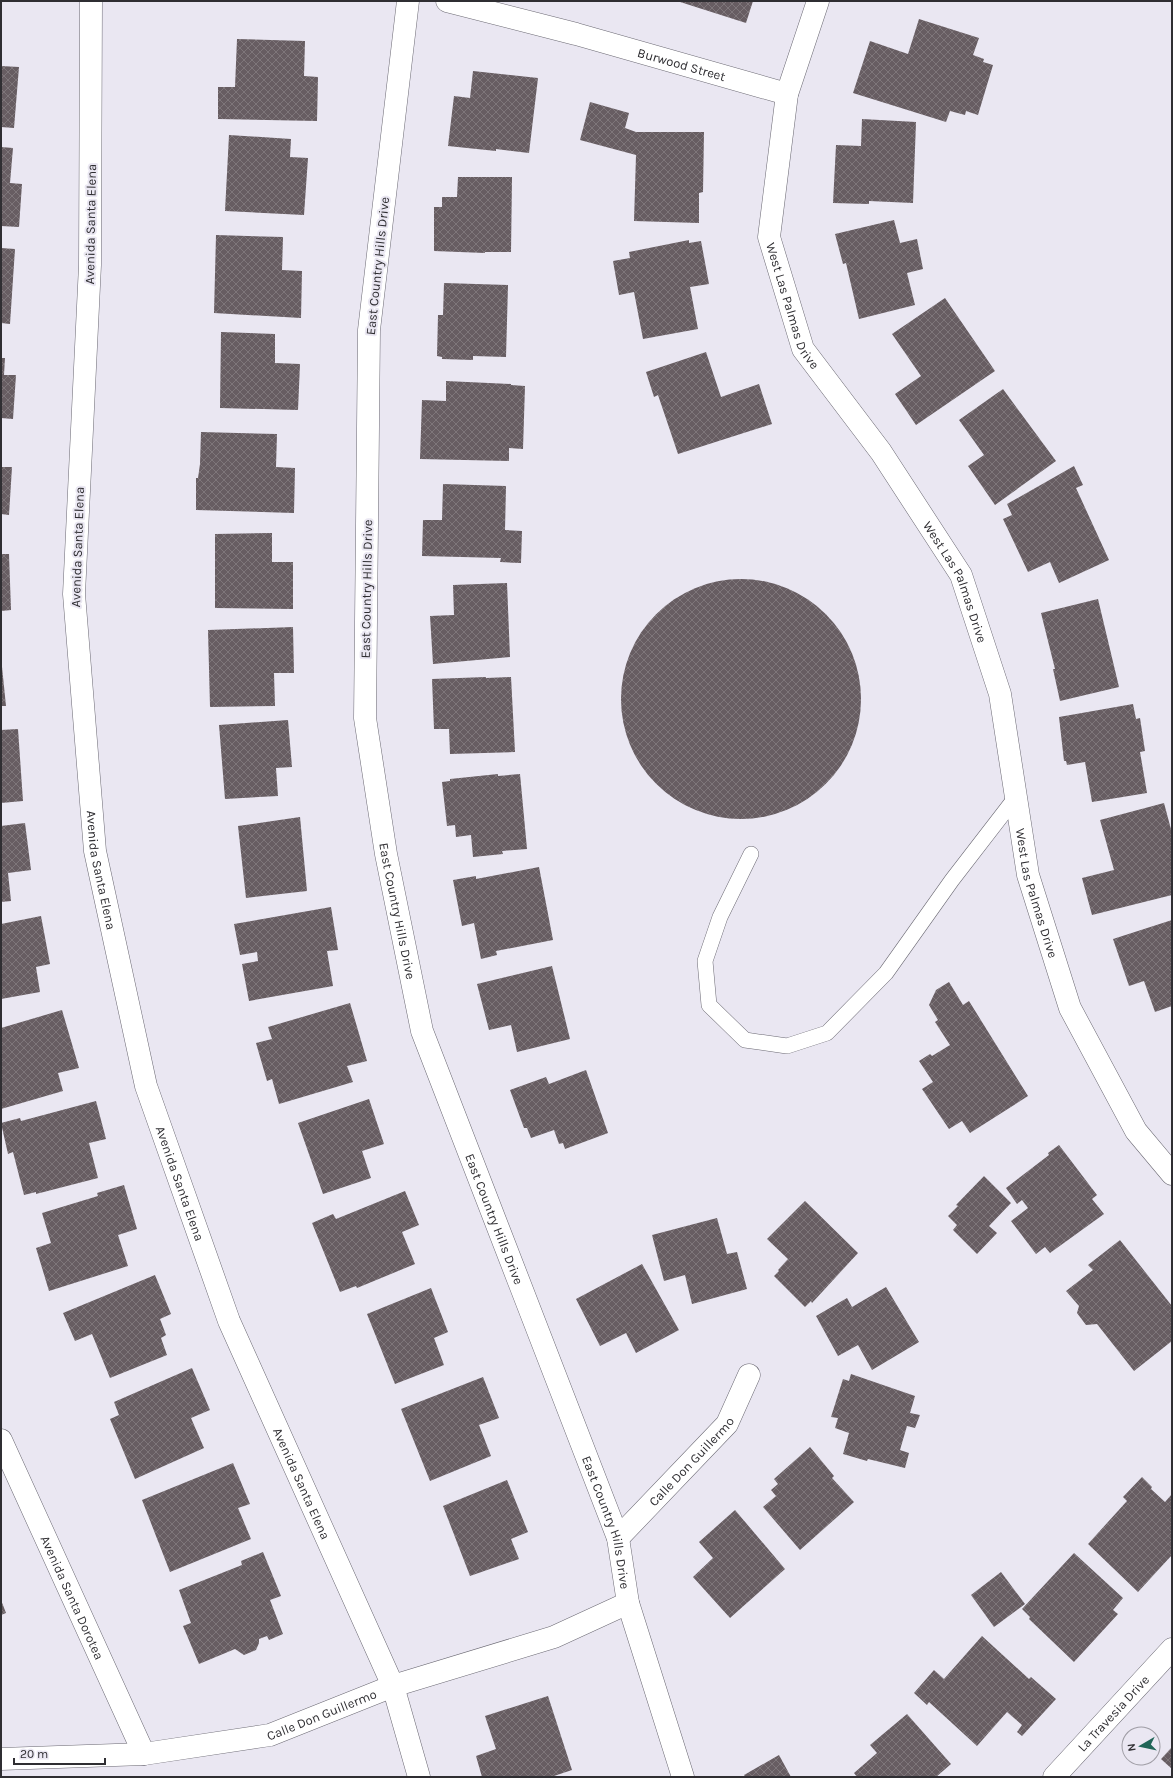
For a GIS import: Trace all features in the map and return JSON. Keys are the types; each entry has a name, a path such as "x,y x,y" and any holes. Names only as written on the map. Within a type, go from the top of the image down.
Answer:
{"street":[{"name":"Avenida Santa Elena","path":"91,1 90,265 74,594 95,851 146,1086 224,1306 393,1686 419,1777"},
{"name":"East Country Hills Drive","path":"408,1 369,330 364,718 386,854 422,1031 618,1538 628,1604 683,1777"},
{"name":"Burwood Street","path":"446,1 576,34 787,94"},
{"name":"West Las Palmas Drive","path":"818,1 787,94 769,237 803,349 881,452 961,575 1000,694 1028,875 1070,1008 1136,1131 1172,1174"},
{"name":"Calle Don Guillermo","path":"618,1538 727,1424 749,1375"},
{"name":"Avenida Santa Dorotea","path":"1,1440 144,1754"},
{"name":"Calle Don Guillermo","path":"9,1765 144,1754 270,1735 393,1686 554,1637 628,1604"},
{"name":"La Travesia Drive","path":"1054,1777 1172,1649"}],"lane":[{"path":"751,854 720,917 705,961 709,1005 745,1040 787,1046 827,1033 886,973 952,880 1016,797"}],"building":[{"path":"677,1 753,1 746,23"},
{"path":"919,19 979,38 973,55 984,59 983,62 993,65 978,115 966,111 965,115 950,111 946,122 853,93 870,41 908,54"},
{"path":"237,39 305,41 304,76 318,77 317,121 218,119 218,87 235,87"},
{"path":"1,66 19,67 14,128 1,127"},
{"path":"473,71 538,78 529,153 448,146 454,96 470,98"},
{"path":"590,102 629,113 625,128 636,132 704,132 703,192 699,193 699,223 634,221 636,155 580,140"},
{"path":"862,119 916,122 913,203 869,201 869,204 833,203 836,145 861,146"},
{"path":"229,135 291,139 290,157 308,158 304,215 225,211"},
{"path":"1,147 13,148 10,183 22,184 19,227 1,226"},
{"path":"458,177 512,177 511,252 485,253 434,251 434,207 442,207 442,197 457,197"},
{"path":"894,220 900,243 917,239 923,269 907,273 915,305 859,319 846,263 843,264 835,234"},
{"path":"216,235 283,237 282,270 302,271 301,318 214,313"},
{"path":"689,240 689,243 701,241 709,284 690,287 698,329 643,339 634,292 619,295 613,261 630,258 629,252"},
{"path":"1,248 15,249 10,324 1,323"},
{"path":"444,283 508,285 506,357 473,356 473,360 442,359 442,357 437,356 438,315 443,315"},
{"path":"945,298 995,371 916,425 895,394 921,376 892,334"},
{"path":"221,332 275,334 275,363 300,364 298,410 220,408"},
{"path":"706,352 721,397 759,384 772,424 678,454 658,395 654,397 646,372"},
{"path":"1,358 5,358 4,375 16,375 13,419 1,418"},
{"path":"446,381 525,386 523,449 509,448 509,461 420,459 422,400 446,401"},
{"path":"1003,389 1056,461 995,505 968,466 984,455 959,420"},
{"path":"201,432 277,434 276,467 295,468 294,513 196,510 196,478 198,478 200,464"},
{"path":"1074,466 1083,485 1076,488 1109,560 1059,583 1050,562 1028,572 1003,519 1012,515 1007,504"},
{"path":"1,467 12,467 9,515 1,514"},
{"path":"443,484 506,486 505,530 522,531 521,563 500,562 501,558 422,556 423,520 442,520"},
{"path":"272,533 272,562 293,562 293,609 215,608 215,534"},
{"path":"1,554 9,554 11,610 1,611"},
{"path":"741,579 764,581 787,588 808,599 826,614 841,632 852,653 859,676 861,699 859,722 852,745 841,766 826,784 808,799 787,810 764,817 741,819 718,817 695,810 674,799 656,784 641,766 630,745 623,722 621,699 623,676 630,653 641,632 656,614 674,599 695,588 718,581"},
{"path":"507,583 510,657 433,664 430,616 454,615 453,585"},
{"path":"1098,599 1119,687 1060,701 1053,669 1055,669 1041,613"},
{"path":"293,627 294,673 274,673 275,706 210,707 208,630"},
{"path":"1,657 6,706 1,706"},
{"path":"511,677 515,752 450,754 449,729 434,729 432,679"},
{"path":"1133,704 1136,719 1140,718 1145,751 1140,752 1147,793 1092,802 1085,762 1067,765 1066,761 1064,761 1059,717"},
{"path":"288,720 292,767 276,768 278,796 225,799 219,725"},
{"path":"18,729 23,801 1,803 1,730"},
{"path":"498,774 498,776 520,774 527,849 502,851 503,854 473,857 471,835 456,837 455,825 447,826 442,782 450,781 450,779"},
{"path":"1164,803 1172,833 1172,895 1092,915 1082,878 1114,870 1100,820"},
{"path":"300,817 307,891 246,898 238,826"},
{"path":"25,823 31,870 8,873 11,901 1,902 1,826"},
{"path":"539,867 553,940 496,951 497,955 481,959 474,923 462,926 453,880 476,876 476,879"},
{"path":"331,907 338,950 327,951 333,986 249,1001 242,964 258,961 257,952 240,955 234,924"},
{"path":"41,916 50,964 36,967 40,992 1,999 1,924"},
{"path":"1172,920 1172,1006 1155,1012 1144,981 1129,986 1113,939"},
{"path":"552,966 570,1039 517,1052 511,1025 489,1030 477,984"},
{"path":"949,982 963,1005 969,1001 1028,1096 970,1133 962,1121 949,1129 922,1089 933,1082 919,1061 930,1054 932,1056 950,1045 935,1022 938,1020 929,1005 936,990"},
{"path":"350,1003 367,1061 347,1066 353,1082 279,1104 272,1079 267,1081 256,1043 272,1039 268,1027"},
{"path":"62,1010 79,1068 58,1073 63,1091 1,1109 1,1028"},
{"path":"586,1070 608,1133 565,1149 563,1143 559,1144 554,1130 531,1138 527,1128 524,1128 510,1090 546,1077 549,1084"},
{"path":"369,1099 384,1144 362,1151 371,1178 323,1194 298,1123"},
{"path":"96,1101 106,1139 89,1143 98,1178 36,1194 36,1192 24,1195 13,1152 8,1154 1,1123 20,1118 21,1121"},
{"path":"1059,1145 1097,1195 1092,1199 1104,1214 1050,1253 1045,1247 1036,1254 1011,1221 1028,1208 1022,1200 1017,1204 1006,1188 1049,1155 1048,1153"},
{"path":"984,1176 1011,1203 989,1226 997,1233 977,1254 953,1230 957,1225 948,1216 958,1206 956,1205"},
{"path":"124,1185 137,1229 118,1235 128,1266 49,1291 36,1248 51,1243 42,1213 98,1196 97,1193"},
{"path":"405,1191 419,1225 402,1232 415,1264 357,1288 356,1286 340,1292 312,1223 333,1214 336,1219"},
{"path":"805,1201 858,1253 812,1303 811,1301 805,1307 774,1276 788,1259 767,1239"},
{"path":"717,1218 727,1254 737,1252 747,1289 692,1304 685,1275 664,1281 652,1235"},
{"path":"1120,1240 1172,1306 1172,1341 1134,1371 1097,1324 1086,1325 1077,1313 1079,1306 1066,1291 1093,1270 1088,1265"},
{"path":"642,1264 679,1330 636,1353 626,1333 600,1346 576,1299"},
{"path":"155,1275 171,1314 160,1319 166,1335 161,1338 167,1355 110,1378 92,1334 75,1341 63,1313"},
{"path":"886,1287 919,1342 872,1370 858,1345 838,1356 816,1316 847,1298 852,1307"},
{"path":"431,1288 448,1332 434,1338 444,1365 395,1384 367,1314"},
{"path":"192,1368 210,1410 191,1418 204,1448 135,1479 110,1419 119,1415 114,1402"},
{"path":"851,1374 915,1396 910,1413 920,1415 915,1428 907,1426 900,1450 909,1453 905,1468 868,1459 867,1461 843,1454 849,1433 835,1428 838,1418 831,1417 843,1379 849,1381"},
{"path":"483,1377 499,1418 479,1425 491,1456 430,1481 401,1409"},
{"path":"810,1447 834,1476 832,1478 854,1502 800,1550 763,1507 776,1496 771,1490 778,1484 774,1479"},
{"path":"233,1463 250,1504 238,1508 251,1539 170,1572 142,1500"},
{"path":"1142,1477 1152,1487 1151,1489 1165,1502 1172,1494 1172,1555 1138,1592 1088,1544 1127,1501 1123,1497"},
{"path":"507,1480 528,1532 511,1539 519,1559 470,1576 443,1506"},
{"path":"735,1510 785,1569 730,1618 693,1577 713,1558 699,1542"},
{"path":"263,1552 281,1596 270,1600 283,1634 269,1640 267,1636 259,1639 256,1650 244,1655 235,1649 199,1664 183,1626 191,1623 179,1590 242,1565 241,1561"},
{"path":"1074,1553 1123,1598 1113,1610 1118,1614 1074,1662 1029,1619 1030,1617 1022,1609"},
{"path":"1001,1572 1025,1604 994,1627 971,1595"},
{"path":"1,1600 6,1613 1,1615"},
{"path":"982,1636 1029,1679 1031,1677 1056,1699 1022,1736 1017,1732 1022,1725 1007,1712 977,1746 929,1702 927,1705 914,1693 934,1670 944,1679"},
{"path":"548,1696 572,1770 551,1777 482,1777 476,1756 496,1749 485,1716"},
{"path":"907,1714 951,1764 936,1777 857,1777 854,1773 877,1753 870,1745"},
{"path":"1172,1747 1172,1769 1161,1759"},
{"path":"779,1755 791,1777 745,1777 744,1775"}]}
